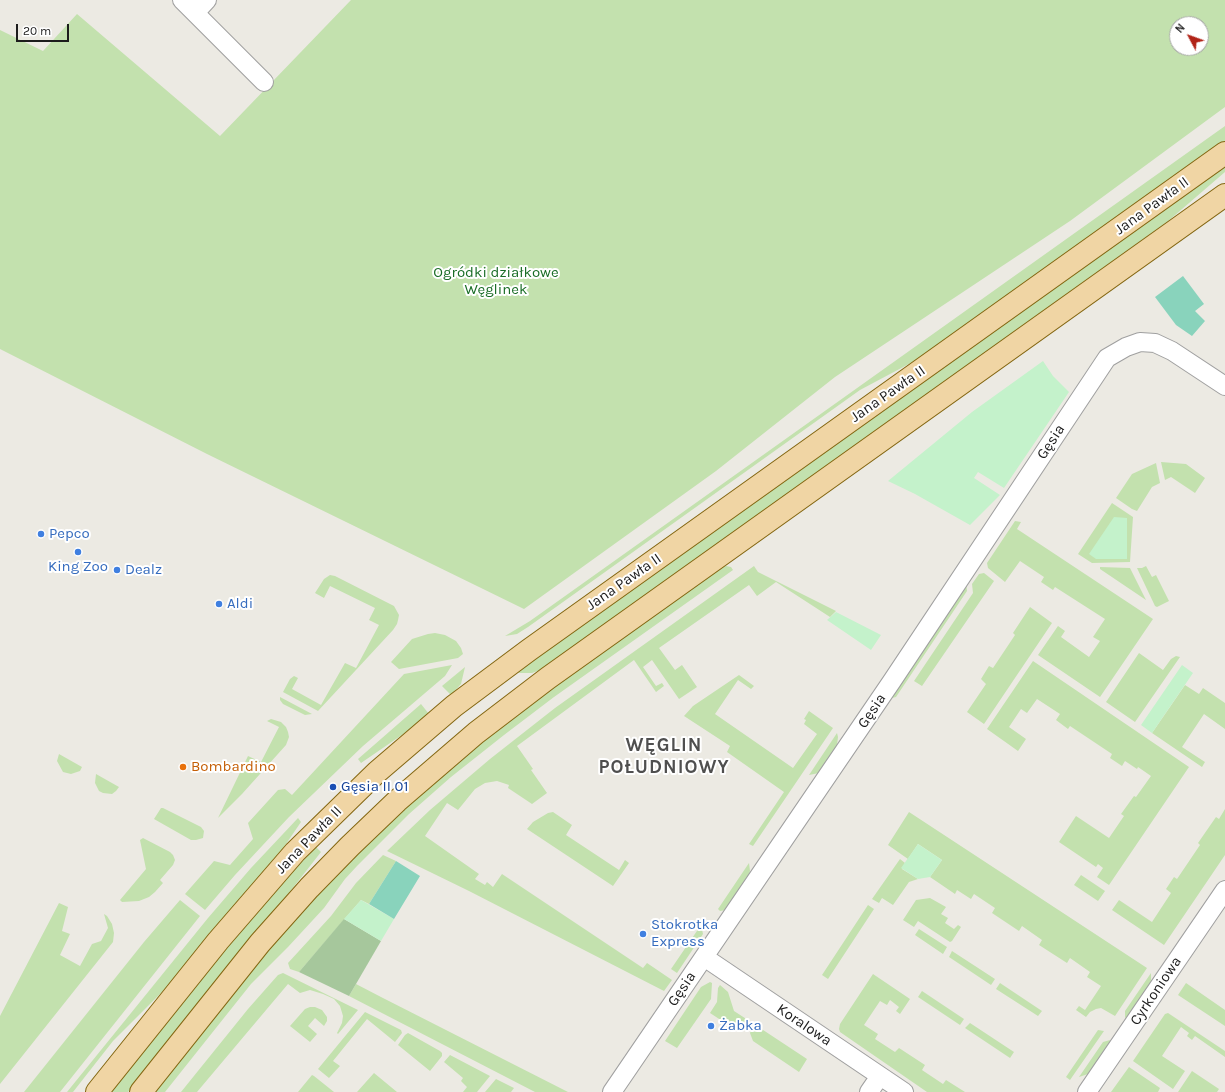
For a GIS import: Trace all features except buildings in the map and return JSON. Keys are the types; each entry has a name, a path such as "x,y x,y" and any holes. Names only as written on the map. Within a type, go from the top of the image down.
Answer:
{"main road":[{"name":"Jana Pawła II","path":"97,1092 230,926 295,852 377,772 454,706 529,650 1225,153"},
{"path":"141,1092 255,949 309,888 397,801 476,733 548,678 1225,195"}],"street":[{"path":"182,0 264,82"},
{"path":"195,13 207,0"},
{"name":"Gęsia","path":"612,1092 922,636 1108,358 1126,347 1140,342 1155,343 1172,351 1225,386"},
{"name":"Cyrkoniowa","path":"1087,1092 1225,890"},
{"name":"Koralowa","path":"704,957 904,1092"},
{"path":"869,1092 880,1076"}],"green space":[{"name":"Ogródki działkowe Węglinek","path":"351,0 1225,0 1225,107 1070,221 835,377 716,471 524,609 207,454 0,349 0,30 43,51 77,14 220,136"},
{"path":"1225,126 1225,141 922,357 860,390 528,627 517,634 505,636 530,621"},
{"path":"1225,166 1225,172 1167,222 543,669 532,673 518,672 519,670"},
{"path":"1183,276 1204,304 1195,311 1205,321 1192,336 1176,325 1155,297"},
{"path":"1043,361 1053,376 1069,392 1004,488 978,472 974,478 1000,495 970,525 915,494 888,481 972,412"},
{"path":"1161,462 1186,464 1205,478 1195,493 1171,477 1165,480"},
{"path":"1156,463 1160,483 1152,487 1137,511 1116,498 1132,474"},
{"path":"1112,503 1133,517 1130,562 1092,563 1078,554"},
{"path":"1114,517 1127,518 1127,559 1096,559 1089,554"},
{"path":"1015,521 1021,522 1017,529 1153,619 1100,697 1038,655 1058,626 1065,631 1061,637 1089,657 1100,641 1093,637 1105,619 1055,587 1053,590 1041,582 1044,577 1020,561 1005,582 988,568 987,563"},
{"path":"726,566 731,567 733,570 554,697 451,777 409,814 357,866 345,879 324,908 251,984 165,1092 153,1092 243,979 305,906 396,814 508,719 720,568"},
{"path":"754,566 758,572 836,611 830,617 776,582 757,596 749,585 659,648 675,670 682,665 697,687 679,699 652,660 643,667 656,686 662,683 664,686 656,692 634,660 517,746 547,793 532,804 508,788 509,785 497,781 485,783 475,789 458,810 447,803 425,836 479,874 475,879 485,885 487,882 493,887 502,874 643,968 647,963 672,980 664,991 469,891 387,851 430,810 490,759 555,708"},
{"path":"1146,566 1152,577 1156,575 1169,601 1157,607 1155,606 1137,568"},
{"path":"1100,567 1130,568 1146,600 1100,569"},
{"path":"984,573 994,581 922,686 914,681 973,593 972,584 979,574"},
{"path":"330,575 335,576 394,606 399,615 397,624 393,630 318,711 283,692 290,679 294,676 298,678 292,689 321,705 345,663 356,668 379,625 369,620 375,608 330,586 324,598 315,593 324,579"},
{"path":"966,583 967,591 896,697 892,698 890,696"},
{"path":"1030,607 1052,623 984,724 967,712 986,684 981,679 989,666 993,668 1015,635 1013,633"},
{"path":"836,612 881,635 871,650 827,620"},
{"path":"435,633 445,635 456,641 463,654 458,658 399,669 391,662 412,639"},
{"path":"1139,653 1163,670 1171,659 1176,656 1180,657 1135,722 1106,702"},
{"path":"1033,661 1189,767 1109,885 1097,877 1103,868 1098,864 1096,867 1059,842 1076,816 1109,838 1124,816 1121,814 1134,796 1136,797 1151,776 1138,767 1137,769 1125,761 1122,766 1110,758 1112,754 1070,726 1068,729 1056,720 1060,714 1037,699 1027,713 1021,709 1009,727 1026,739 1018,751 987,729"},
{"path":"452,665 445,676 363,746 289,817 205,910 185,894 214,861 230,865 253,839 248,823 278,790 285,789 292,795 404,674"},
{"path":"1182,665 1193,673 1152,733 1141,725"},
{"path":"465,667 461,684 451,695 442,686"},
{"path":"739,675 754,686 751,689 738,680 715,714 793,768 817,734 804,724 806,720 804,719 809,711 833,728 753,846 749,844 784,792 727,752 730,746 684,716 693,706"},
{"path":"1185,685 1199,694 1203,688 1225,703 1225,729 1204,714 1182,747 1205,762 1202,767 1152,733"},
{"path":"280,697 312,714 305,715 283,704"},
{"path":"421,704 429,714 412,728 361,763 358,759"},
{"path":"271,719 281,722 286,727 289,737 286,745 242,794 218,818 248,756 261,762 279,727 267,721"},
{"path":"837,733 837,745 819,773 809,775"},
{"path":"59,754 82,767 80,771 71,774 63,772 57,761"},
{"path":"96,774 119,787 112,794 99,791 95,783"},
{"path":"161,808 201,827 204,831 203,838 191,840 154,819"},
{"path":"1225,809 1225,855 1164,945 1112,910 1119,900 1152,922 1171,893 1166,889 1174,877 1177,879 1200,845 1198,843 1216,817 1219,819"},
{"path":"553,812 572,825 566,835 619,870 625,860 629,863 613,886 527,829 533,822 548,813"},
{"path":"909,812 1147,968 1115,1016 1101,1008 1090,1012 1086,1017 1076,1010 1079,1006 1085,1010 1101,986 1087,977 1090,972 1070,958 1067,963 1039,945 1042,940 1022,926 1019,931 992,913 995,908 974,894 971,899 957,890 955,894 930,877 942,860 918,844 908,859 888,845"},
{"path":"298,818 301,822 275,860 171,983 113,1041 73,1092 67,1092 208,918 251,868"},
{"path":"143,838 170,852 175,860 173,865 160,880 163,883 149,897 139,901 122,902 120,900 146,869 140,840"},
{"path":"918,844 942,860 930,877 918,879 901,868"},
{"path":"316,847 321,852 128,1092 110,1092 223,951"},
{"path":"383,855 396,861 369,904 361,900 299,972 290,969 288,963 331,916 356,883"},
{"path":"900,859 905,863 902,869 918,879 909,882 893,905 882,898 879,903 872,899"},
{"path":"396,861 420,876 394,919 369,904"},
{"path":"749,863 749,875 726,910 720,911 718,909"},
{"path":"1081,875 1105,891 1098,901 1074,885"},
{"path":"930,898 946,907 941,914 948,918 945,923 954,929 958,925 961,927 950,942 918,921 914,927 903,920 916,900"},
{"path":"180,900 200,916 60,1092 24,1092 144,942"},
{"path":"361,900 394,919 381,941 344,919"},
{"path":"59,903 68,907 62,931 70,934 60,955 80,966 92,944 101,941 108,928 104,914 112,924 114,933 113,942 0,1084 0,1016"},
{"path":"868,905 874,909 828,979 822,975"},
{"path":"344,919 381,941 349,996 299,972"},
{"path":"701,925 703,934 677,973 671,969"},
{"path":"919,929 947,947 943,954 915,935"},
{"path":"952,951 995,979 991,985 949,957"},
{"path":"283,973 358,1010 338,1034 337,1033 342,1023 343,1016 340,1006 334,999 310,990 300,993 288,984 197,1092 181,1092 248,1009 278,975"},
{"path":"1151,973 1151,981 1128,1016 1125,1018 1125,1011"},
{"path":"873,974 910,999 900,1014 896,1011 899,1007 890,1000 887,1005 880,1001 864,1025 878,1034 875,1039 895,1052 899,1048 925,1065 922,1070 943,1084 946,1080 965,1092 927,1092 840,1032 840,1024"},
{"path":"710,982 712,983 711,999 677,1048 665,1041 701,987"},
{"path":"1000,983 1042,1011 1038,1016 996,989"},
{"path":"1186,983 1225,1010 1225,1026 1178,995"},
{"path":"356,984 568,1092 535,1092 349,996"},
{"path":"720,985 728,992 734,1011 751,1022 745,1030 736,1030 710,1013 717,1002 718,988"},
{"path":"922,991 964,1019 960,1025 918,997"},
{"path":"315,1007 322,1010 327,1017 327,1021 324,1026 315,1018 308,1026 317,1034 310,1042 290,1026 305,1009"},
{"path":"365,1012 401,1030 402,1033 395,1042 367,1019 333,1061 340,1066 329,1078 318,1069"},
{"path":"1168,1013 1225,1051 1225,1057 1195,1036 1192,1040 1187,1036 1189,1033 1181,1027 1162,1056 1185,1071 1173,1089 1133,1061 1165,1014"},
{"path":"970,1023 1014,1052 1010,1058 965,1028"},
{"path":"754,1024 807,1059 799,1072 753,1041 750,1033"},
{"path":"1098,1030 1104,1031 1070,1080 1066,1077"},
{"path":"408,1033 442,1053 442,1056 430,1071 398,1045"},
{"path":"1110,1040 1109,1044 1088,1074 1079,1077 1103,1042"},
{"path":"450,1055 490,1076 477,1092 463,1092 467,1087 461,1081 463,1078 444,1062"},
{"path":"1129,1067 1160,1088 1158,1092 1111,1092"},
{"path":"1192,1071 1219,1089 1217,1092 1178,1092"},
{"path":"374,1073 397,1092 357,1092"},
{"path":"312,1075 314,1076 334,1092 298,1092"},
{"path":"496,1079 514,1088 511,1092 485,1092"}],"place":[{"name":"Pepco","path":"41,534"},
{"name":"King Zoo","path":"78,552"},
{"name":"Dealz","path":"117,570"},
{"name":"Aldi","path":"219,604"},
{"name":"Bombardino","path":"183,767"},
{"name":"Gęsia II 01","path":"333,787"},
{"name":"Stokrotka Express","path":"643,934"},
{"name":"Żabka","path":"711,1026"}],"district":[{"name":"WĘGLIN POŁUDNIOWY","path":"664,757"}]}
